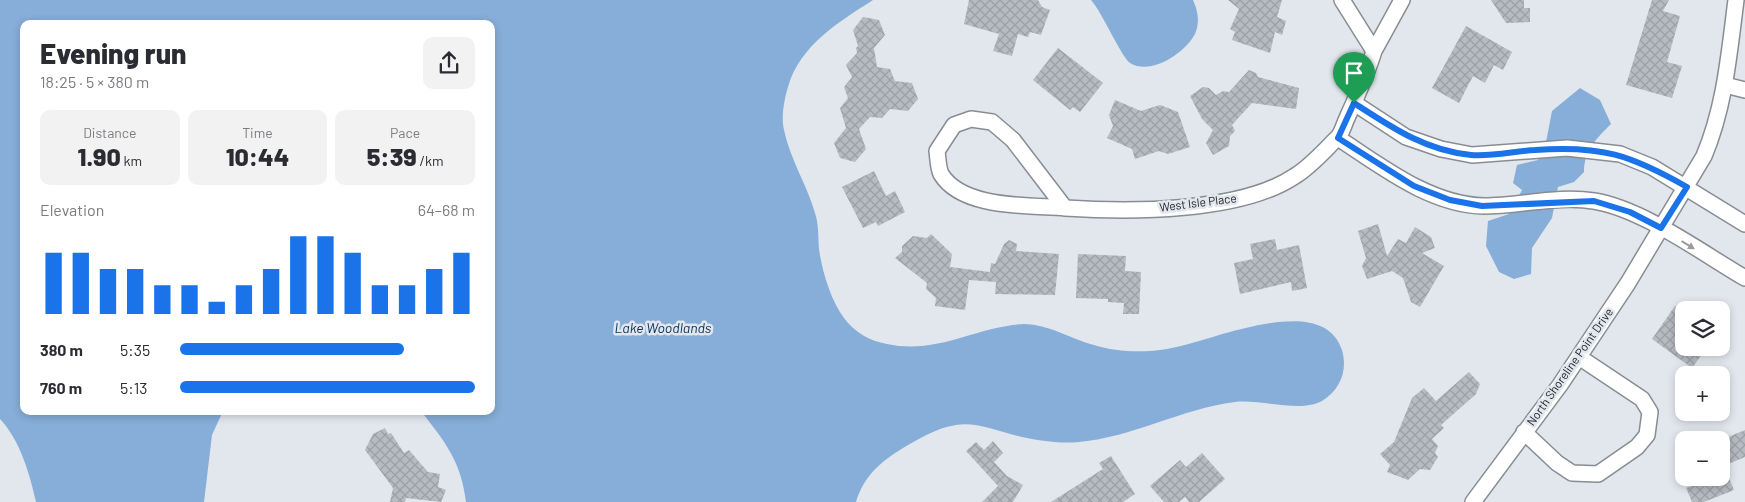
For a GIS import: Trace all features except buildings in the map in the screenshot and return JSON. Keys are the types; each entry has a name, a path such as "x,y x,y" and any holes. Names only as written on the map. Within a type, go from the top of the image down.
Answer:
{"street":[{"path":"1342,0 1374,51"},
{"name":"West Isle Place","path":"1064,208 1013,140 992,122 971,119 954,125 937,151 940,173 956,190 981,200 999,204 1110,211 1206,204 1242,198 1273,188 1295,177 1338,138 1374,51 1402,0"},
{"name":"North Shoreline Point Drive","path":"1472,502 1579,356 1687,187 1713,136 1725,85 1738,47 1736,0"},
{"path":"1725,85 1745,90"},
{"path":"1354,103 1406,137 1441,149 1472,156 1567,148 1620,154 1652,167 1745,224"},
{"path":"1338,138 1414,186 1450,200 1482,206 1594,201 1630,212 1661,228 1745,278"},
{"path":"1524,432 1557,463 1572,472 1598,474 1622,459 1637,447 1647,435 1650,412 1642,399 1579,356"}],"water":[{"name":"Lake Woodlands","path":"0,0 873,0 834,26 811,47 794,72 788,87 783,114 783,125 787,141 812,203 816,218 820,258 828,285 839,311 858,332 875,341 887,344 923,346 1007,326 1024,324 1042,326 1103,347 1149,351 1186,345 1263,324 1289,321 1312,323 1330,332 1342,350 1344,358 1341,379 1334,391 1322,401 1303,406 1235,402 1195,410 1119,435 1079,442 1038,440 985,427 963,424 949,426 935,431 903,448 880,464 868,477 856,502 466,502 464,488 456,463 424,415 495,415 495,20 20,20 20,415 221,415 212,435 204,502 36,502 19,447 0,419"},
{"path":"1091,0 1193,0 1198,17 1197,30 1190,41 1176,55 1157,65 1148,67 1138,66 1126,59"},
{"path":"1580,88 1600,100 1611,124 1592,145 1586,157 1584,172 1574,182 1558,187 1552,218 1532,248 1531,274 1514,279 1499,272 1486,246 1488,221 1509,214 1522,190 1513,183 1517,165 1538,160 1546,142 1552,111"}],"route":[{"path":"1354,103 1406,137 1441,149 1472,156 1567,148 1595,150 1620,154 1652,167 1687,187 1661,228 1630,212 1594,201 1536,202 1482,206 1450,200 1414,186 1338,138 1354,103"}]}
